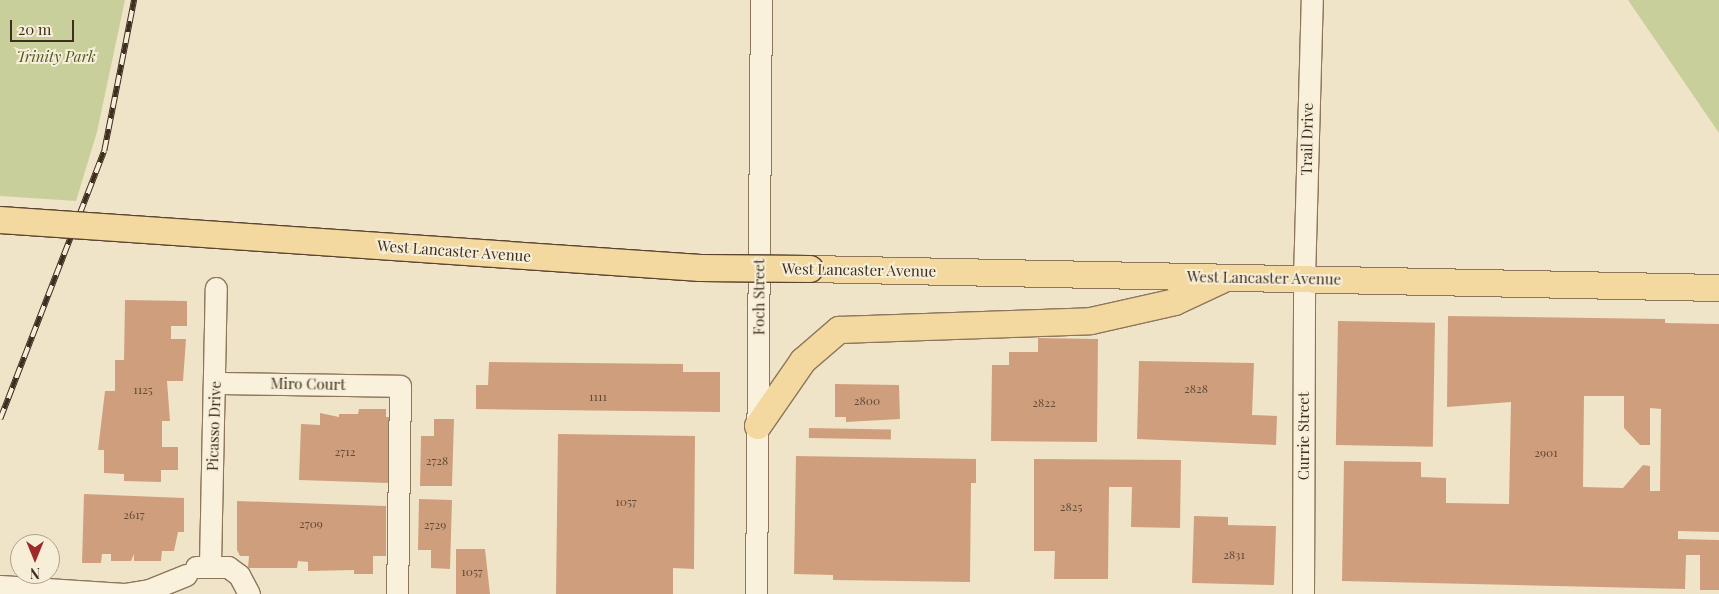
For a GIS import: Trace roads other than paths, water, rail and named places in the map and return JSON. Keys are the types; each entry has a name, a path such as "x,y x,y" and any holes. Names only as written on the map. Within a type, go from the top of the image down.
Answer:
{"main road":[{"name":"West Lancaster Avenue","path":"0,220 700,268 1719,288"},
{"path":"758,426 803,361 839,330 1091,321 1175,302 1227,277"}],"street":[{"name":"Foch Street","path":"756,594 761,0"},
{"name":"Trail Drive","path":"1304,279 1312,0"},
{"name":"Currie Street","path":"1304,279 1304,594"},
{"name":"Picasso Drive","path":"210,564 216,383 216,288"},
{"name":"Miro Court","path":"216,383 400,386 398,594"},
{"path":"0,586 124,594 186,575 210,564 239,575 249,594"},
{"path":"175,594 186,575"}],"railway":[{"path":"0,419 104,151 134,0"}],"park label":[{"name":"Trinity Park","path":"56,57"}]}
